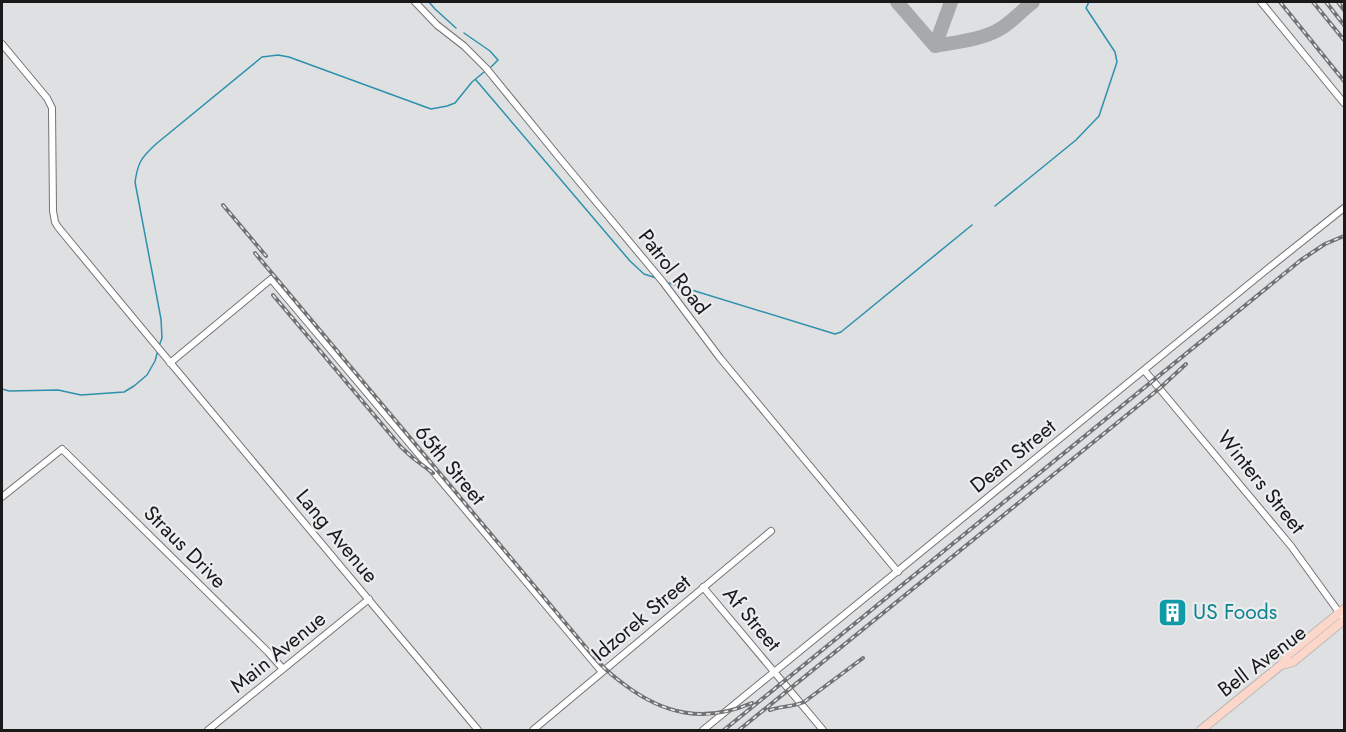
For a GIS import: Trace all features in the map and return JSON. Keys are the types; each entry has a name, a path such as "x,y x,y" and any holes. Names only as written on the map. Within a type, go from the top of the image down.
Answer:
{"main road":[{"name":"Bell Avenue","path":"1201,730 1281,665 1293,662 1343,617"}],"street":[{"name":"Patrol Road","path":"415,2 437,25 464,45 486,68 645,259 741,384 898,572"},
{"path":"1261,2 1344,103"},
{"name":"Lang Avenue","path":"2,44 47,98 52,108 55,222 165,357 478,730"},
{"name":"Dean Street","path":"703,730 1344,208"},
{"name":"65th Street","path":"170,363 271,279 602,672"},
{"name":"Winters Street","path":"1144,370 1289,543 1343,617"},
{"name":"Straus Drive","path":"2,497 62,449 283,669"},
{"name":"Idzorek Street","path":"533,730 771,531"},
{"name":"Af Street","path":"704,587 823,730"},
{"name":"Main Avenue","path":"208,730 369,599"}],"waterway":[{"path":"429,2 456,28"},
{"path":"995,206 1076,140 1099,116 1117,62 1115,52 1086,8 1089,2"},
{"path":"464,33 490,51 498,60 491,67"},
{"path":"159,346 162,338 161,319 135,182 141,161 156,144 262,57 278,55 289,57 431,109 455,103 472,82 484,72"},
{"path":"476,80 630,261 644,274 656,278"},
{"path":"669,283 835,334 841,332 972,225"},
{"path":"2,389 9,391 58,390 81,395 124,392 147,375 158,350"}],"taxiway":[{"path":"897,2 935,46"},
{"path":"935,46 951,2"},
{"path":"935,46 993,33 1009,23 1033,2"}],"railway":[{"path":"1280,2 1344,81"},
{"path":"1313,2 1344,40"},
{"path":"1326,2 1344,25"},
{"path":"1338,2 1344,10"},
{"path":"223,205 266,256"},
{"path":"724,730 1301,260 1325,244 1344,236"},
{"path":"255,253 609,672 625,685 655,703 686,713 718,713 752,703"},
{"path":"273,295 401,447 433,473"},
{"path":"739,730 1160,388 1186,364"},
{"path":"770,710 804,702 863,658"}],"place":[{"name":"US Foods","path":"1172,612"}]}
